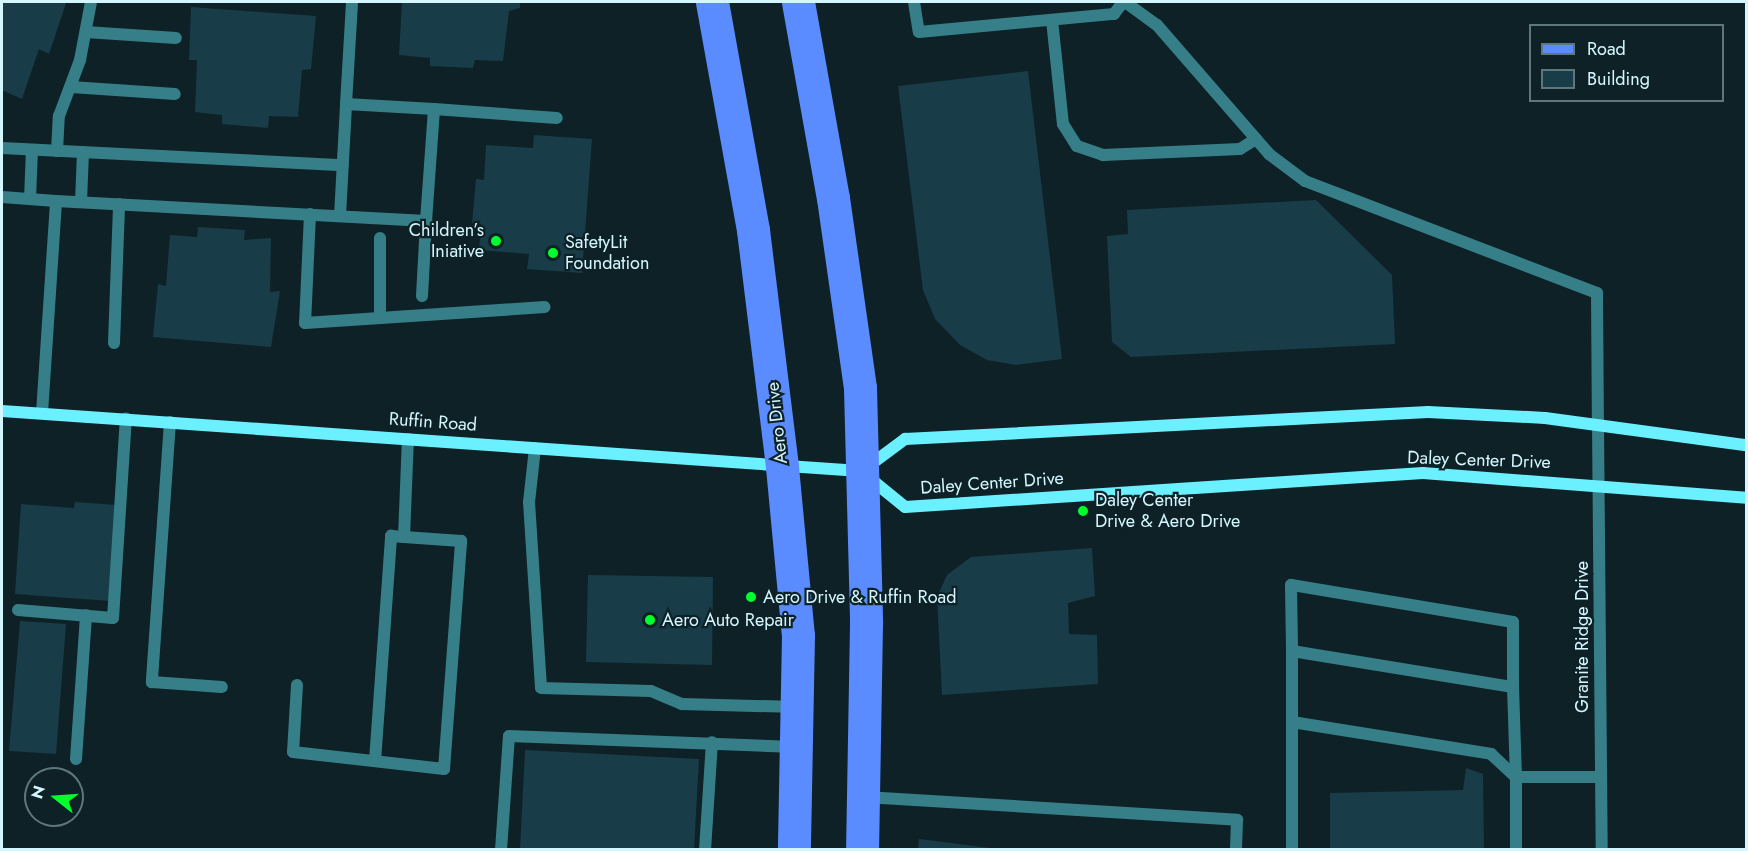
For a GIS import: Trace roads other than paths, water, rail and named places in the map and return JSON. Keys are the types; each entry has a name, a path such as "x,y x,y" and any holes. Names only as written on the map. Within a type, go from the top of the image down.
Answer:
{"main road":[{"name":"Aero Drive","path":"712,2 753,230 782,467 798,635 798,747 794,849"},
{"path":"798,2 833,198 860,388 864,797 862,849"},
{"name":"Ruffin Road","path":"2,411 862,471"},
{"path":"862,471 905,439 1428,412 1598,425 1746,445"},
{"name":"Daley Center Drive","path":"862,471 905,507 1423,473 1746,498"}],"street":[{"path":"57,151 59,116 71,87 86,32 91,2"},
{"path":"340,216 352,2"},
{"path":"914,2 919,32 1114,14 1124,2 1157,25 1256,139 1240,149 1115,155 1077,146 1063,124 1053,20"},
{"path":"86,32 176,38"},
{"path":"71,87 175,94"},
{"path":"346,104 557,118"},
{"path":"422,296 434,109"},
{"name":"Granite Ridge Drive","path":"1256,139 1289,171 1328,192 1597,293 1602,849"},
{"path":"2,148 343,165"},
{"path":"30,199 32,150"},
{"path":"81,202 83,152"},
{"path":"2,197 426,221"},
{"path":"42,412 56,201"},
{"path":"114,343 119,204"},
{"path":"310,214 305,323 544,306"},
{"path":"380,238 380,318"},
{"path":"18,610 112,618 126,418"},
{"path":"170,422 152,682 222,687"},
{"path":"404,537 408,439"},
{"path":"535,448 529,502 542,688 651,691 682,704 798,707"},
{"path":"297,685 293,752 444,769 461,540 391,536 375,761"},
{"path":"1292,849 1291,585 1513,622 1516,849"},
{"path":"75,759 86,615"},
{"path":"1292,651 1513,687"},
{"path":"1292,722 1491,754 1516,777 1601,777"},
{"path":"501,849 508,736 798,747"},
{"path":"705,849 712,742"},
{"path":"864,797 1237,820 1236,849"}],"place":[{"name":"Children’s Iniative","path":"496,241"},
{"name":"SafetyLit Foundation","path":"553,253"},
{"name":"Daley Center Drive & Aero Drive","path":"1083,511"},
{"name":"Aero Drive & Ruffin Road","path":"751,597"},
{"name":"Aero Auto Repair","path":"650,620"}]}
